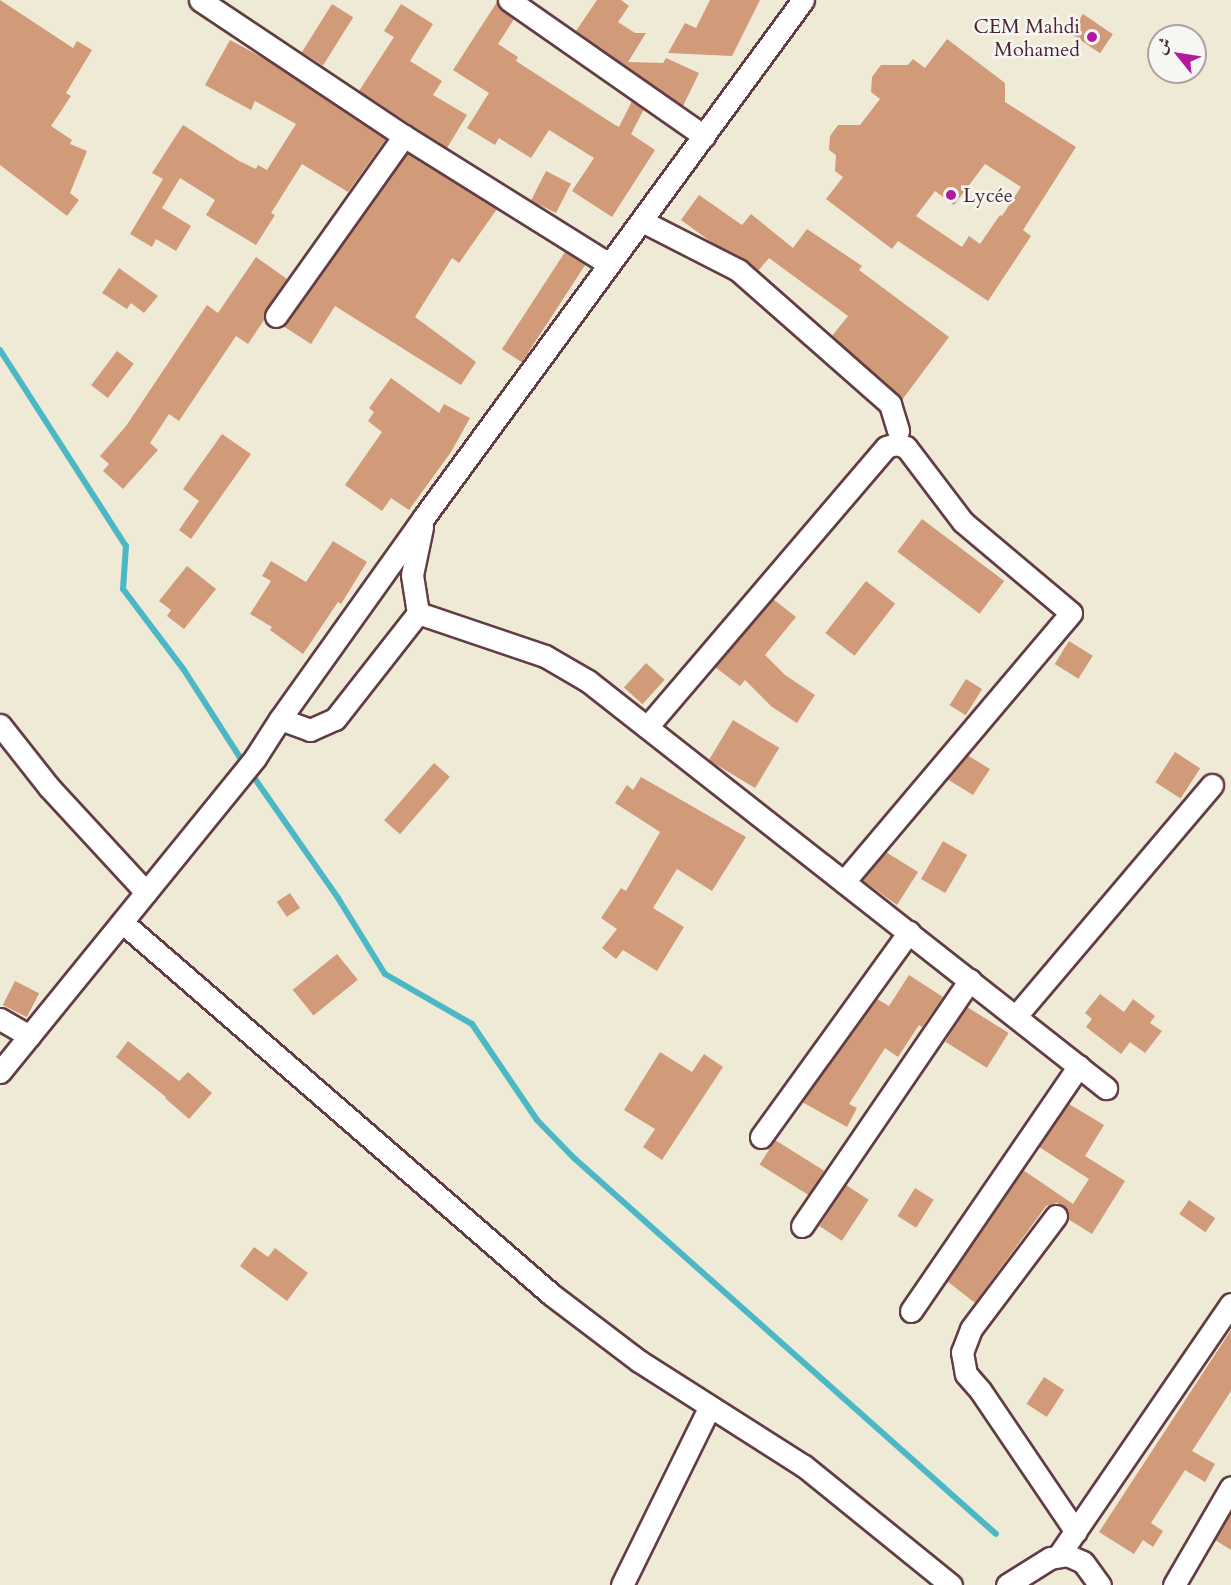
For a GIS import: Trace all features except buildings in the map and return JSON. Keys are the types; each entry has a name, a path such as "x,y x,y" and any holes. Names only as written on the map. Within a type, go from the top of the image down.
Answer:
{"street":[{"path":"200,0 404,136 609,264"},
{"path":"509,0 704,136"},
{"path":"0,1072 242,776 424,517 803,0"},
{"path":"276,316 404,136"},
{"path":"642,221 738,270 890,404 898,431"},
{"path":"647,728 886,447 896,444 906,447 963,522 1071,613 844,882"},
{"path":"280,719 310,730 335,719 418,613 412,575 424,517"},
{"path":"418,613 545,656 588,681 1106,1088"},
{"path":"0,725 49,787 146,892"},
{"path":"1016,1016 1212,785"},
{"path":"122,922 552,1295 639,1361 709,1408 804,1466 951,1585"},
{"path":"761,1137 909,932"},
{"path":"802,1226 970,980"},
{"path":"0,1018 29,1036"},
{"path":"911,1311 1079,1066"},
{"path":"1056,1216 971,1329 962,1352 966,1374 980,1390 1076,1532"},
{"path":"1007,1585 1059,1555 1231,1304"},
{"path":"622,1585 709,1408"},
{"path":"1174,1585 1231,1487"},
{"path":"1059,1555 1076,1557 1083,1562 1100,1585"}],"waterway":[{"path":"0,350 126,546 123,589 184,670 239,756 338,898 385,974 472,1024 537,1120 574,1158 996,1534"}],"place":[{"name":"CEM Mahdi Mohamed","path":"1092,37"},
{"name":"Lycée","path":"951,195"}]}
